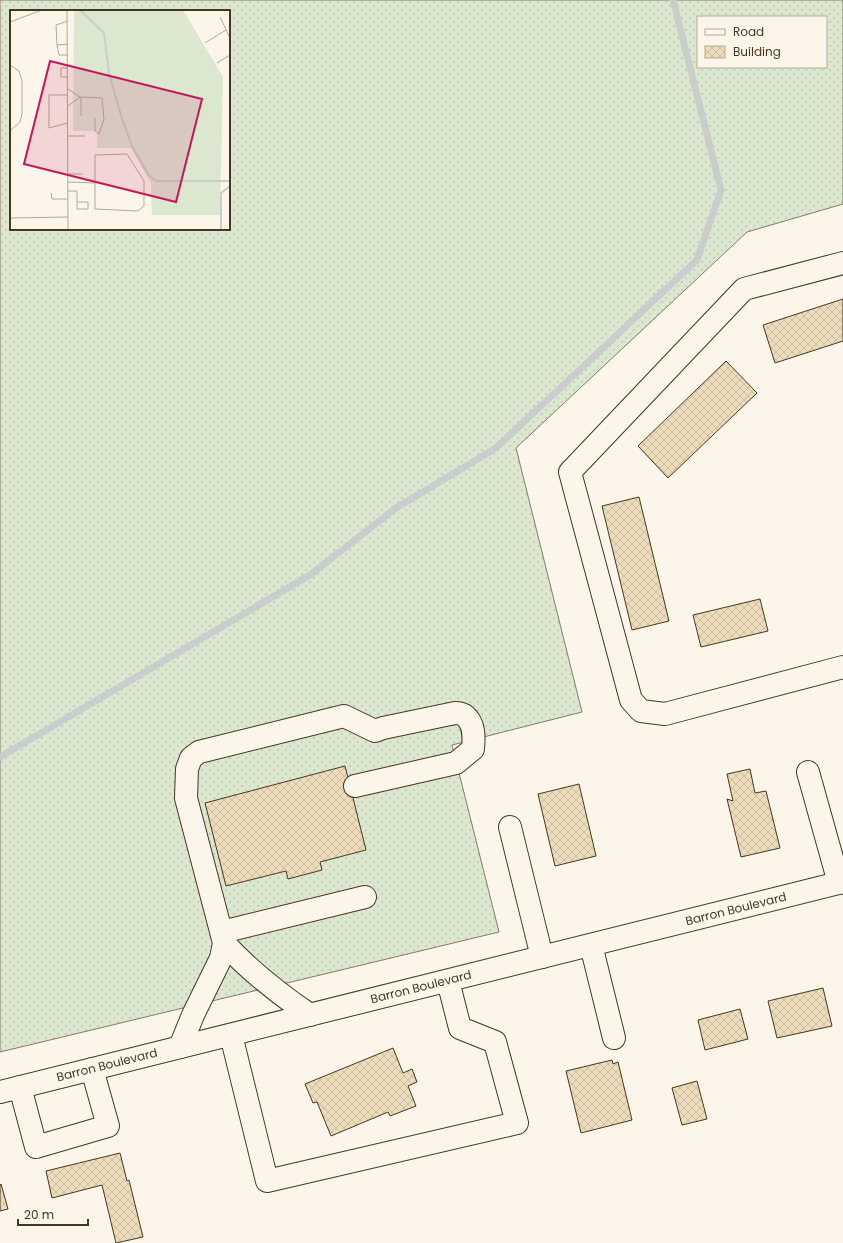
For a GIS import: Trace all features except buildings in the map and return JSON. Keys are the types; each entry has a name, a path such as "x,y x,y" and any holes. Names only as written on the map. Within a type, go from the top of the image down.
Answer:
{"main road":[{"path":"843,263 744,289 570,472 631,700 641,711 665,714 843,667"},
{"path":"310,1015 282,996 232,952 223,938 186,798 187,769 191,758 200,752 344,716 375,731 455,713 464,715 471,724 474,735 473,749 456,763 355,786"},
{"path":"808,772 841,883"},
{"path":"510,827 542,957"},
{"name":"Barron Boulevard","path":"10,1089 841,883"},
{"path":"223,938 365,897"},
{"path":"180,1047 193,1015 221,958 223,938"},
{"path":"590,945 614,1038"},
{"path":"231,1035 267,1181 517,1123 495,1042 460,1028 448,981"},
{"path":"10,1089 36,1147 108,1126 92,1069"}],"green space":[{"path":"0,0 843,0 843,204 747,232 516,448 582,712 452,745 499,932 0,1052"}],"waterway":[{"path":"0,757 310,575 396,508 496,448 697,260 721,190 673,0"}]}
